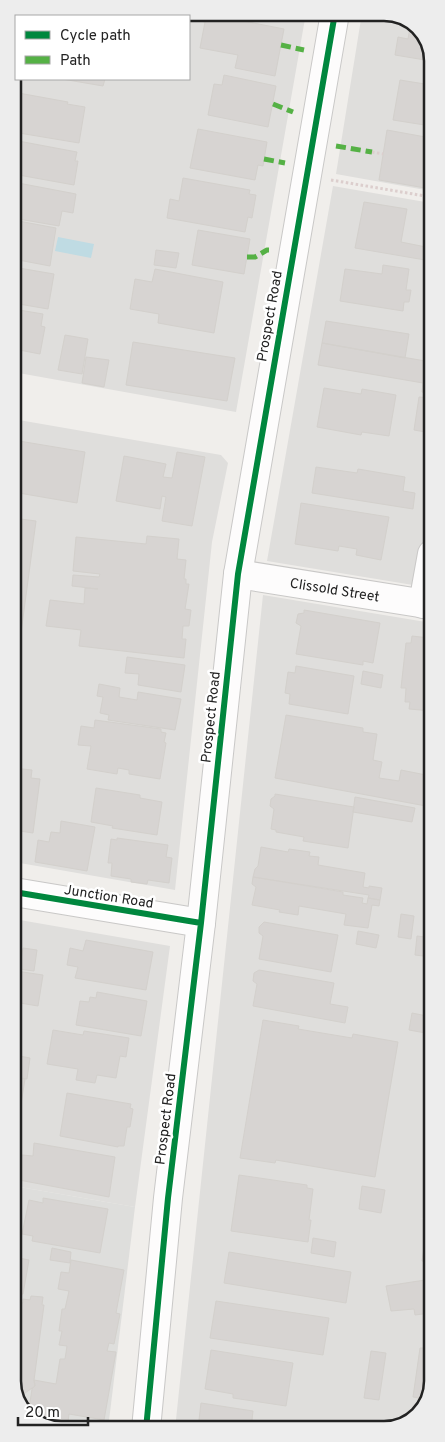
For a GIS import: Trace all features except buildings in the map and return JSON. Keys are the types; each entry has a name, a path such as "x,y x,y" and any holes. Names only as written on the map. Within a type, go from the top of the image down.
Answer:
{"street":[{"name":"Prospect Road","path":"147,1421 168,1198 201,923 238,574 334,21"},
{"name":"Clissold Street","path":"238,574 424,604"},
{"name":"Junction Road","path":"21,893 201,923"}],"path":[{"path":"372,152 383,154"},
{"path":"330,180 424,196"}],"shaded area":[{"path":"190,21 305,21 236,412 21,373 21,80 190,80"},
{"path":"361,21 386,21 399,24 417,39 421,46 424,62 424,190 336,174"},
{"path":"333,186 424,202 424,555 419,586 267,561"},
{"path":"21,420 221,455 228,463 212,542 175,890 21,863"},
{"path":"263,595 424,622 424,1218 420,1218 424,1219 424,1380 422,1393 415,1405 406,1414 384,1421 176,1421"},
{"path":"21,920 170,946 135,1207 21,1187"},
{"path":"21,1187 135,1207 109,1421 59,1421 46,1418 35,1411 28,1403 21,1380"}],"water":[{"path":"58,237 94,244 91,258 55,251"}],"marked path":[{"path":"281,45 304,50"},
{"path":"273,104 293,112"},
{"path":"336,146 372,152"},
{"path":"264,159 285,163"},
{"path":"247,257 255,257 269,250"}],"cycle path":[{"path":"147,1421 168,1198 201,923 238,574 334,21"},
{"path":"21,893 201,923"}]}
